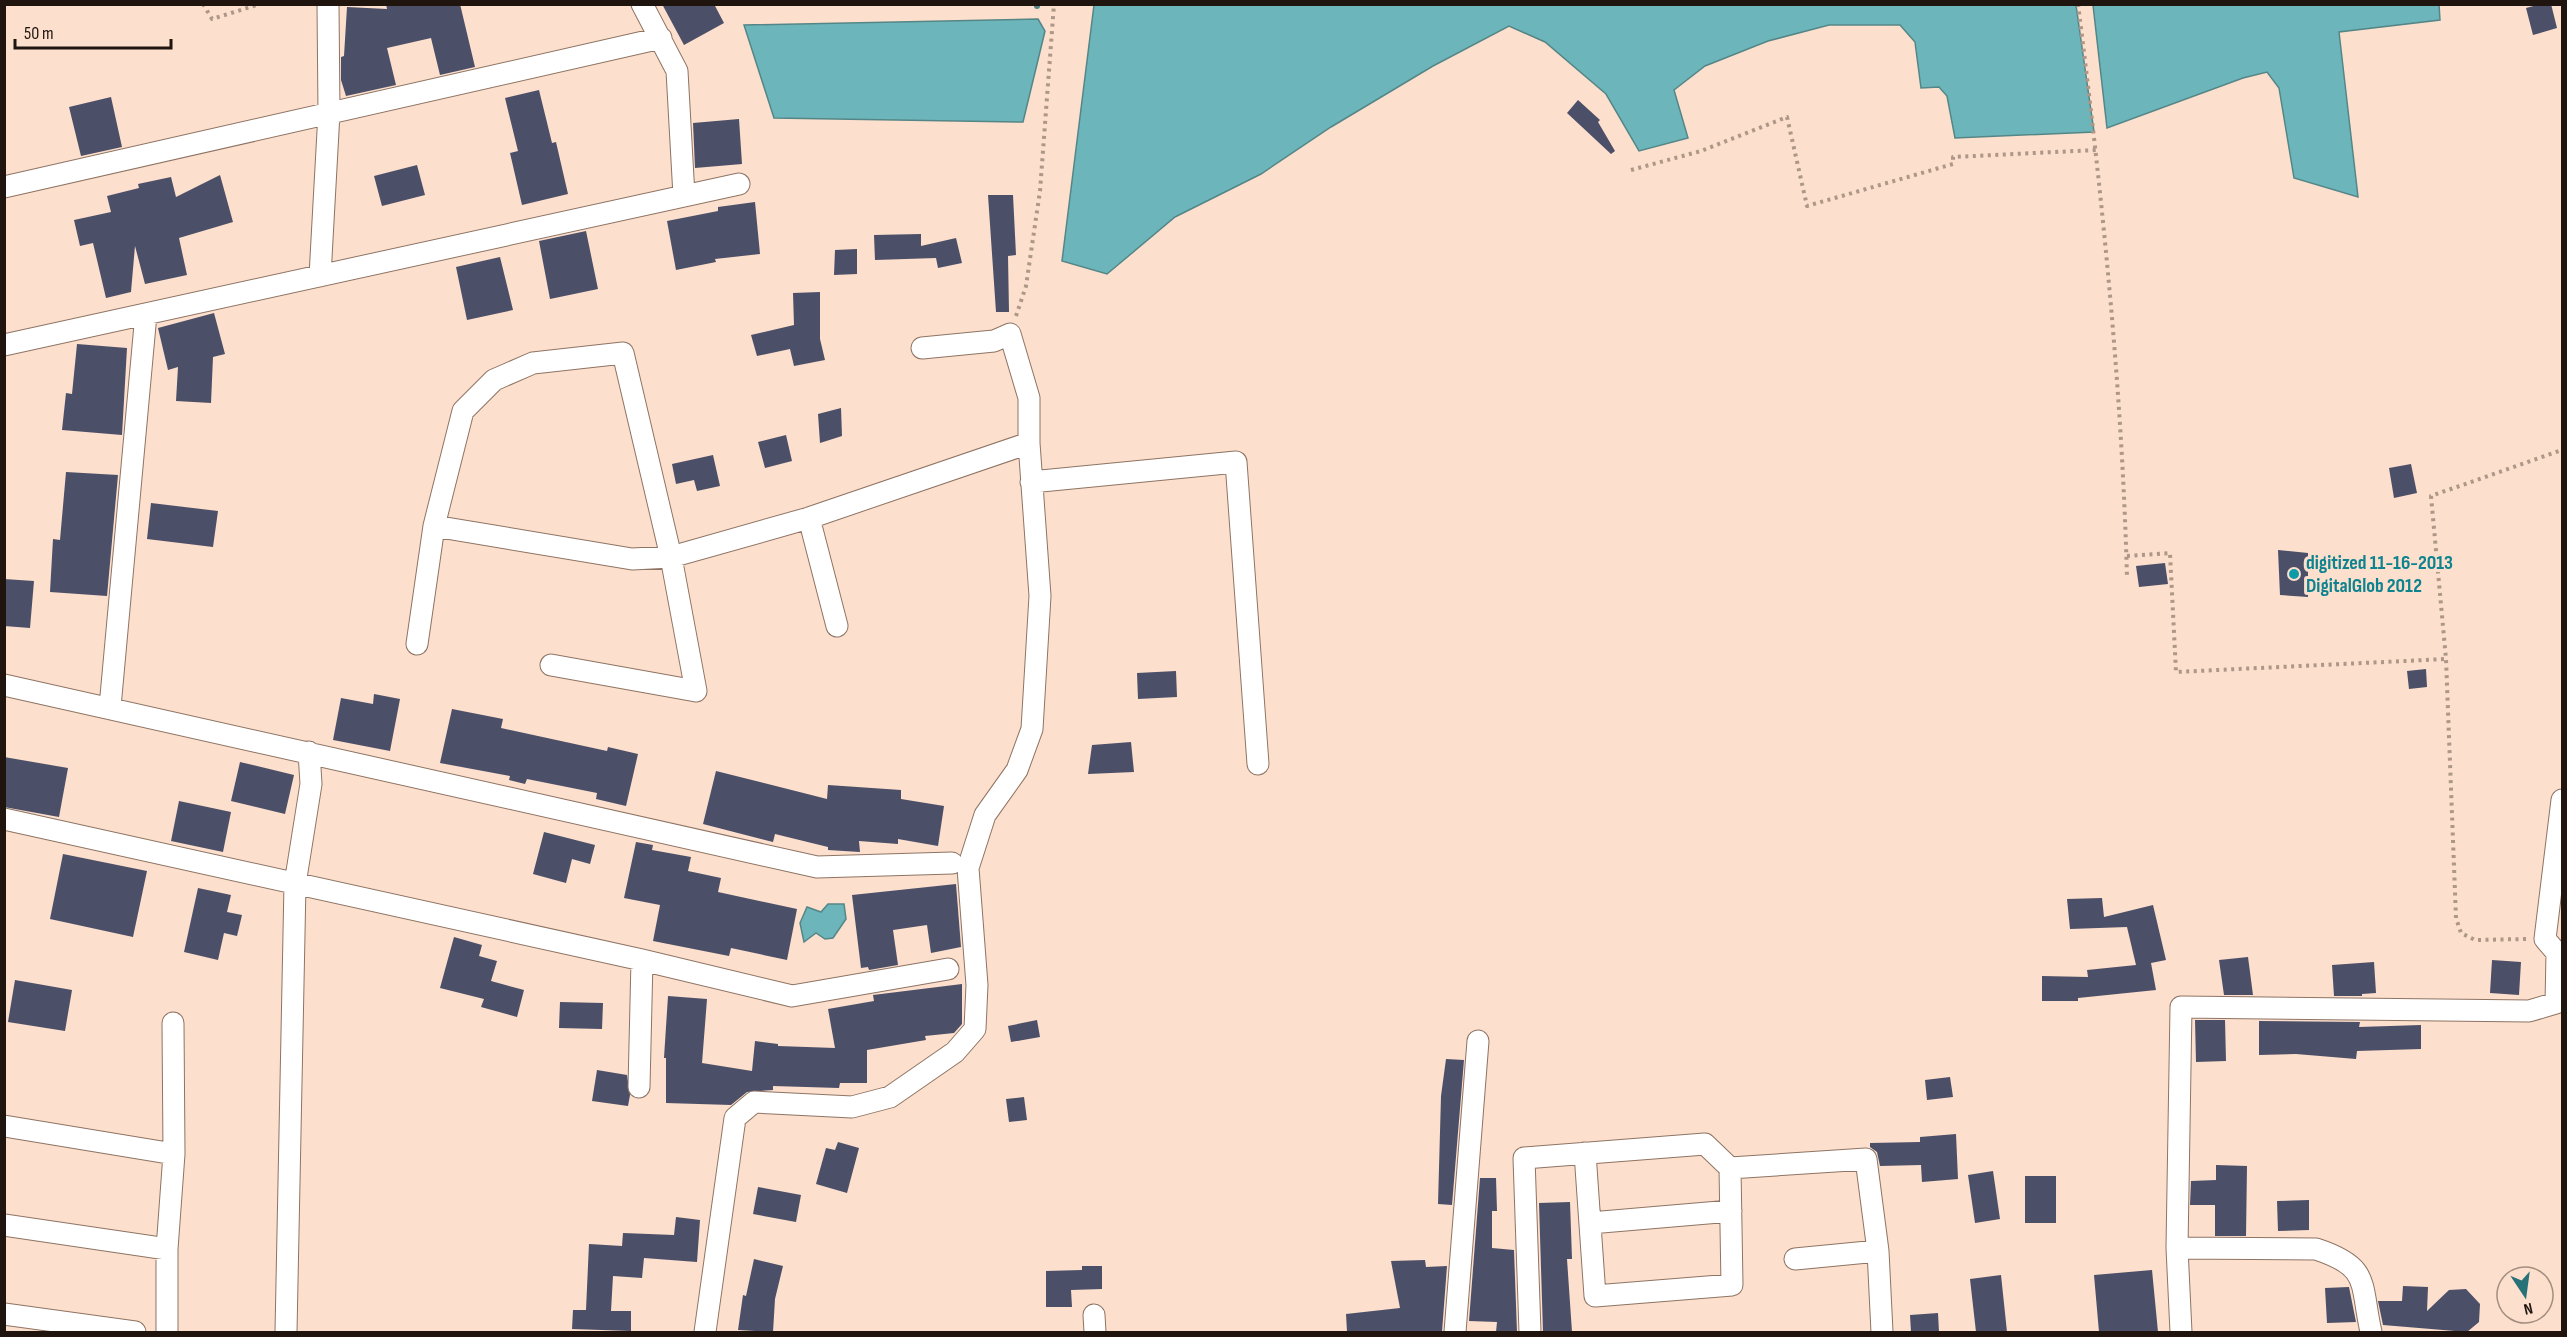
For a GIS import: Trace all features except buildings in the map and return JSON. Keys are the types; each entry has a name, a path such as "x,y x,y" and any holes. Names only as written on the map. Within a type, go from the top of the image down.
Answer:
{"street":[{"path":"320,276 329,113 328,4"},
{"path":"642,4 677,71 684,196"},
{"path":"4,187 661,38"},
{"path":"4,345 739,184"},
{"path":"110,707 146,314"},
{"path":"705,1332 735,1118 754,1102 852,1107 890,1097 955,1052 975,1029 977,985 968,868 985,816 1017,770 1032,729 1041,596 1031,482 1029,398 1010,334 994,341 922,348"},
{"path":"417,644 434,526 463,411 494,380 533,363 623,353 671,557 696,691 551,665"},
{"path":"434,526 632,559 671,557 809,518 1029,443"},
{"path":"1031,482 1236,462 1258,765"},
{"path":"809,518 837,626"},
{"path":"4,685 817,867 952,862"},
{"path":"286,1332 295,884 311,784 309,752"},
{"path":"2181,1332 2177,1248 2181,1007 2529,1011 2556,1003 2557,952 2544,939 2562,800"},
{"path":"4,819 642,960 792,996 948,969"},
{"path":"639,1087 642,960"},
{"path":"167,1332 167,1249 174,1154 173,1023"},
{"path":"1455,1332 1478,1041"},
{"path":"4,1126 174,1154"},
{"path":"1530,1332 1524,1158 1585,1153 1704,1144 1730,1168 1732,1285 1595,1296 1585,1153"},
{"path":"1730,1168 1866,1159 1878,1251 1882,1332"},
{"path":"1590,1223 1731,1211"},
{"path":"4,1225 167,1249"},
{"path":"2177,1248 2316,1249 2336,1256 2348,1262 2364,1283 2371,1332"},
{"path":"1795,1260 1878,1251"},
{"path":"4,1314 135,1332"}],"path":[{"path":"202,4 212,20 260,4"},
{"path":"1010,334 1026,286 1040,191 1054,4"},
{"path":"2078,4 2096,150 2124,472 2127,578"},
{"path":"1631,171 1701,151 1787,117 1807,206 1953,164 1953,157 2096,150"},
{"path":"2544,939 2475,939 2461,933 2456,918 2446,659 2431,496 2562,450"},
{"path":"2127,556 2170,553 2176,672 2446,659"}],"water":[{"path":"2439,4 2440,20 2339,32 2358,197 2294,178 2279,88 2267,72 2243,78 2107,128 2093,5"},
{"path":"1094,5 2076,5 2094,132 1955,138 1947,96 1939,87 1921,88 1915,42 1900,25 1829,25 1768,41 1705,66 1674,90 1688,138 1639,151 1606,94 1545,42 1509,26 1433,66 1331,127 1261,174 1175,217 1107,274 1062,261"},
{"path":"1038,19 1045,31 1023,122 774,118 744,25"},
{"path":"828,904 844,904 846,919 833,938 825,939 816,933 804,942 800,923 807,907 821,912"}],"place":[{"name":"digitized 11-16-2013 DigitalGlob 2012","path":"2294,574"}]}
